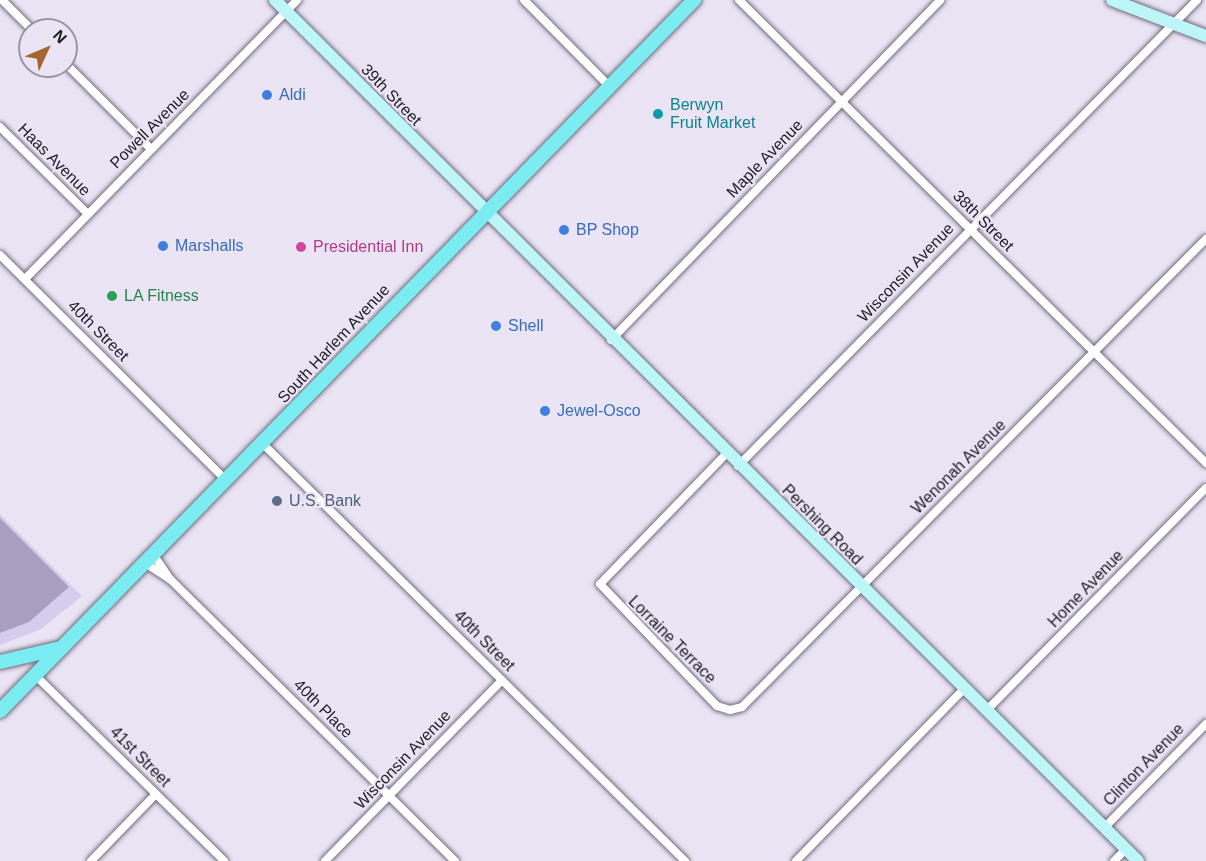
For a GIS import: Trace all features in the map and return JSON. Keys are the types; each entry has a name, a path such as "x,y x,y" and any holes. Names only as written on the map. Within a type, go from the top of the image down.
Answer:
{"main road":[{"name":"39th Street","path":"275,0 483,213"},
{"name":"South Harlem Avenue","path":"0,708 35,675 483,213 694,0"},
{"path":"1112,0 1206,36"},
{"name":"Pershing Road","path":"483,213 1138,861"},
{"path":"0,662 61,648"}],"street":[{"path":"2,0 20,18"},
{"name":"Powell Avenue","path":"25,279 297,0"},
{"path":"524,0 609,86"},
{"name":"38th Street","path":"739,0 1206,463"},
{"name":"Maple Avenue","path":"611,340 940,0"},
{"name":"Wisconsin Avenue","path":"738,466 1197,0"},
{"path":"78,76 151,149"},
{"name":"Haas Avenue","path":"0,127 88,214"},
{"name":"Wenonah Avenue","path":"730,710 742,707 1206,239"},
{"name":"40th Street","path":"0,255 226,480"},
{"name":"40th Street","path":"262,442 685,861"},
{"name":"Lorraine Terrace","path":"726,454 600,584 717,706 730,710"},
{"name":"Home Avenue","path":"986,711 1206,488"},
{"name":"40th Place","path":"149,558 455,861"},
{"name":"41st Street","path":"35,675 224,861"},
{"name":"Wisconsin Avenue","path":"325,861 502,680"},
{"path":"796,861 964,689"},
{"name":"Clinton Avenue","path":"1104,828 1206,724"},
{"path":"91,861 156,794"},
{"path":"1114,861 1126,849"}],"shaded area":[{"path":"0,514 82,596 41,629 0,645"},
{"path":"0,518 69,587 29,622 0,633"}],"place":[{"name":"Aldi","path":"267,95"},
{"name":"Berwyn Fruit Market","path":"658,114"},
{"name":"BP Shop","path":"564,230"},
{"name":"Marshalls","path":"163,246"},
{"name":"Presidential Inn","path":"301,247"},
{"name":"LA Fitness","path":"112,296"},
{"name":"Shell","path":"496,326"},
{"name":"Jewel-Osco","path":"545,411"},
{"name":"U.S. Bank","path":"277,501"}]}
